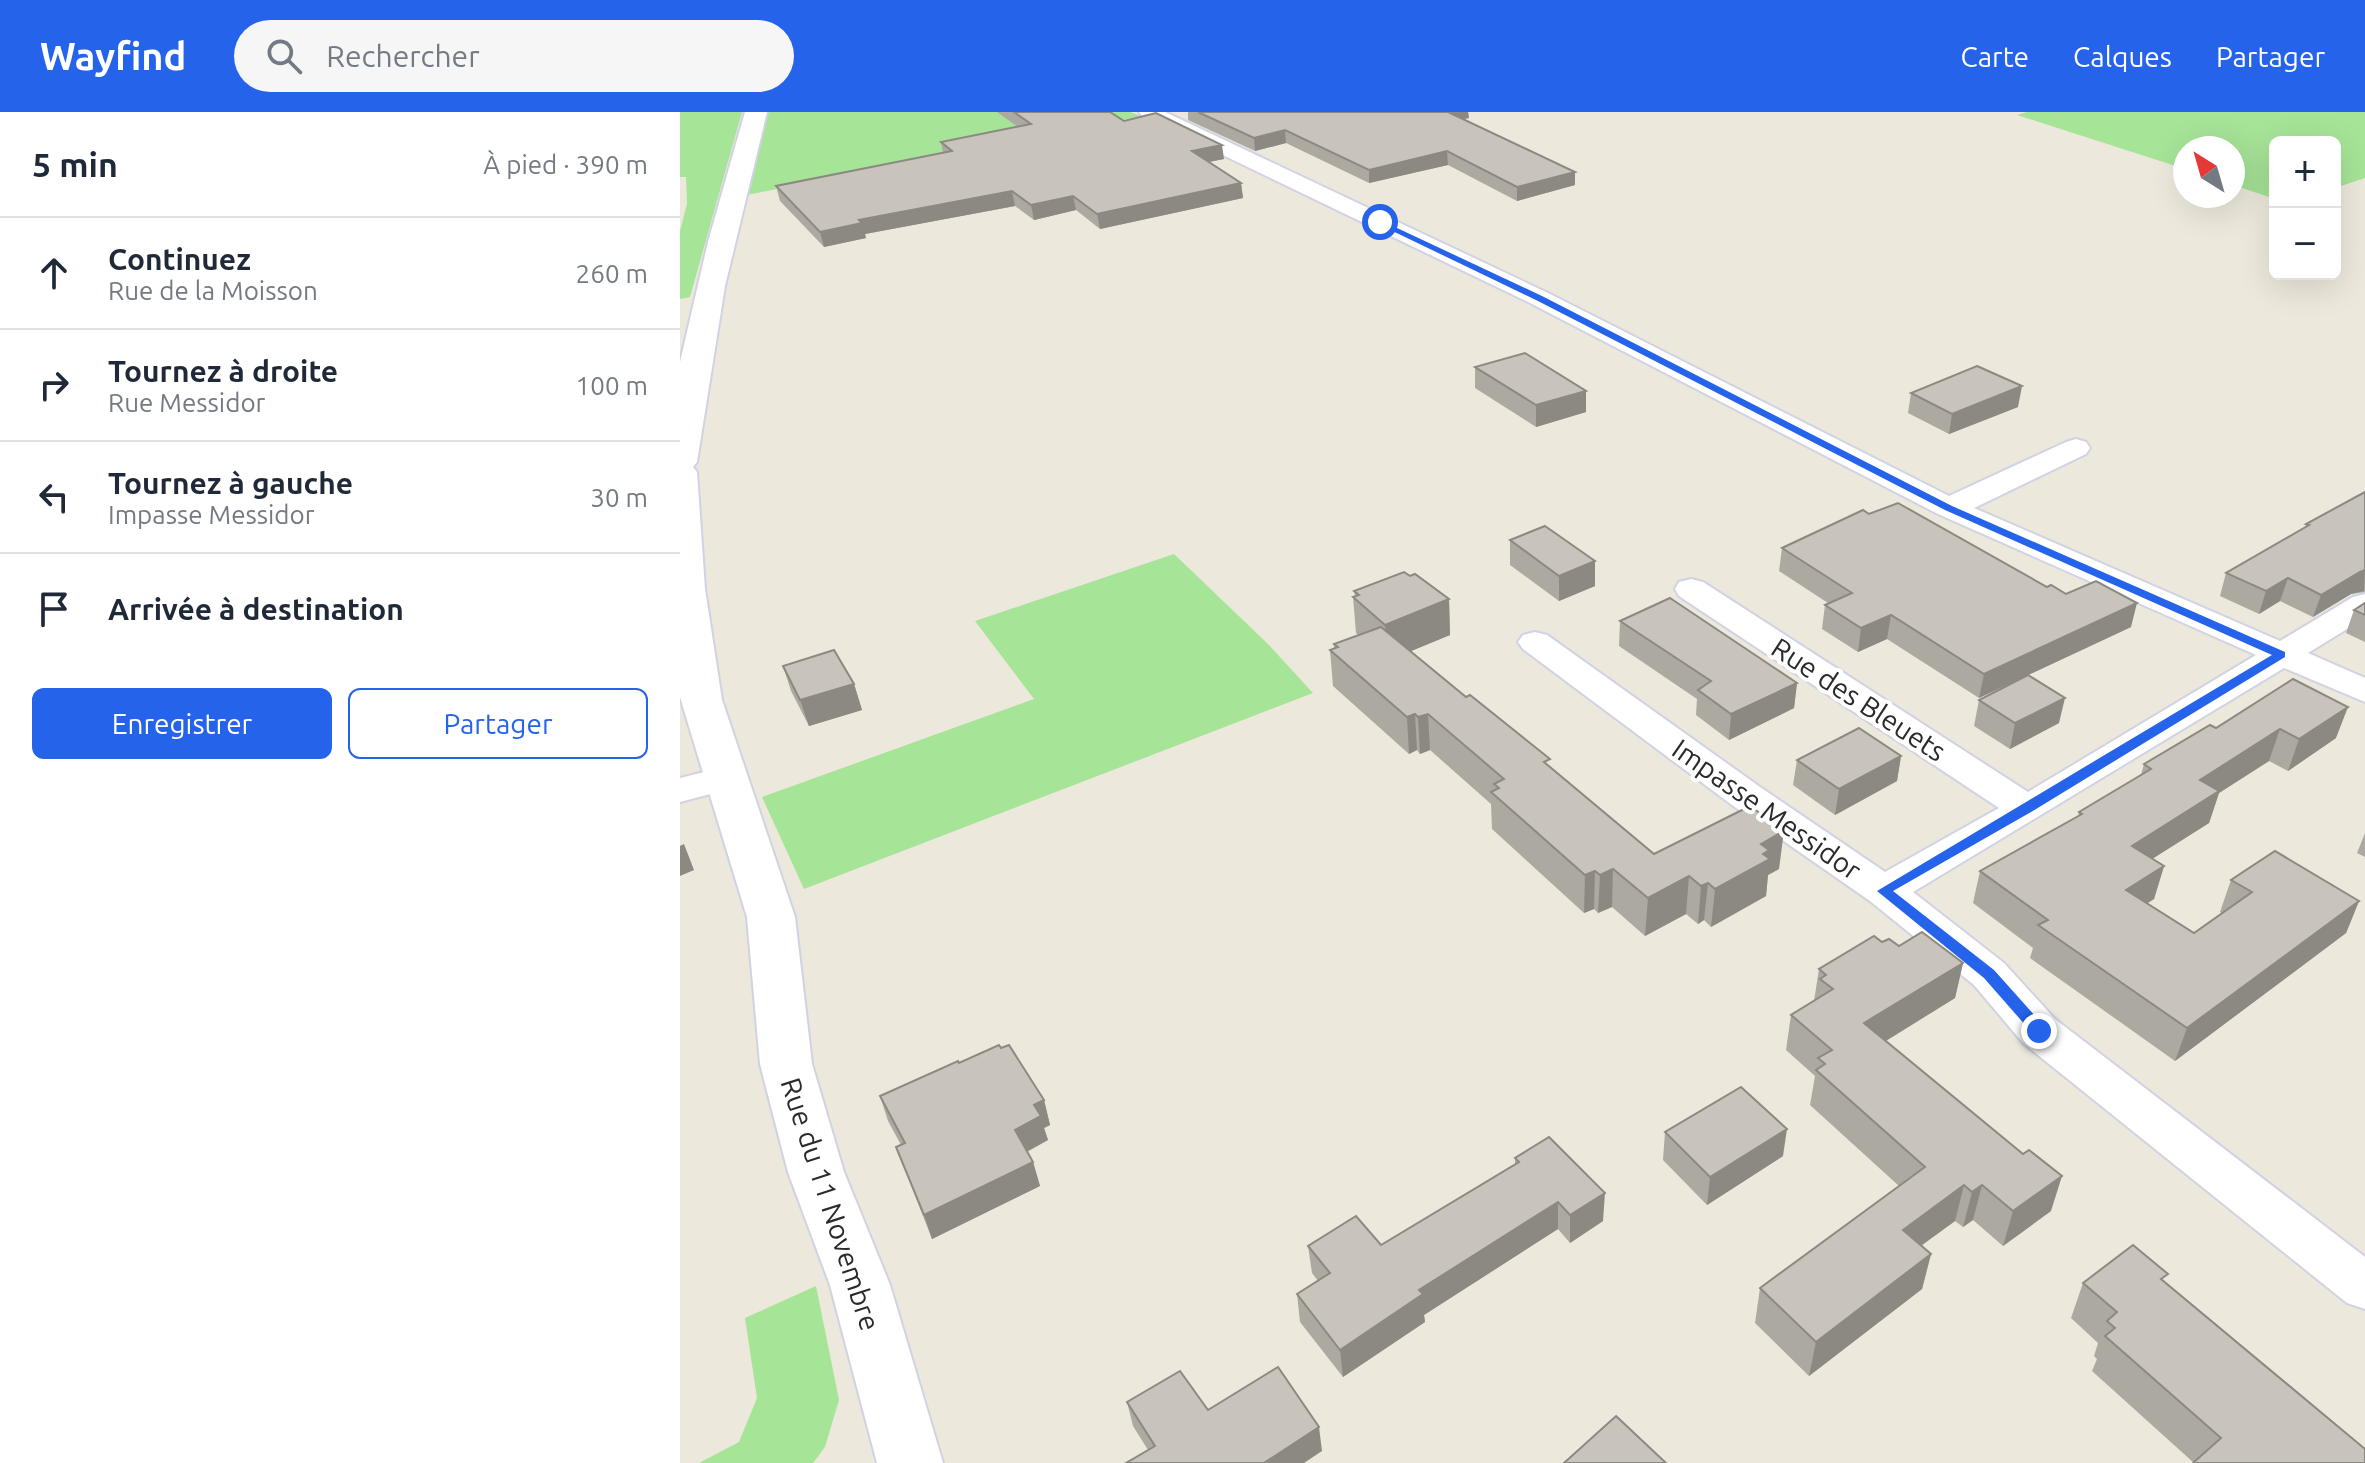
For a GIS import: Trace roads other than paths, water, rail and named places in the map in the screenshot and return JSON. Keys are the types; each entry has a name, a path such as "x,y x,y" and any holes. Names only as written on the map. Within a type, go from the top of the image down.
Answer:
{"street":[{"path":"680,462 686,410 707,299 756,112"},
{"path":"1149,112 1539,298 1949,508 2365,691"},
{"path":"1949,508 2076,448"},
{"name":"Rue du 11 Novembre","path":"680,472 686,589 701,700 702,784 771,917 786,1064 816,1172 860,1285 909,1463"},
{"name":"Rue des Bleuets","path":"1691,589 2027,809"},
{"path":"1884,891 2027,809 2365,604"},
{"name":"Impasse Messidor","path":"1535,642 1746,796 1884,891 1989,974 2039,1031 2365,1287"}]}
